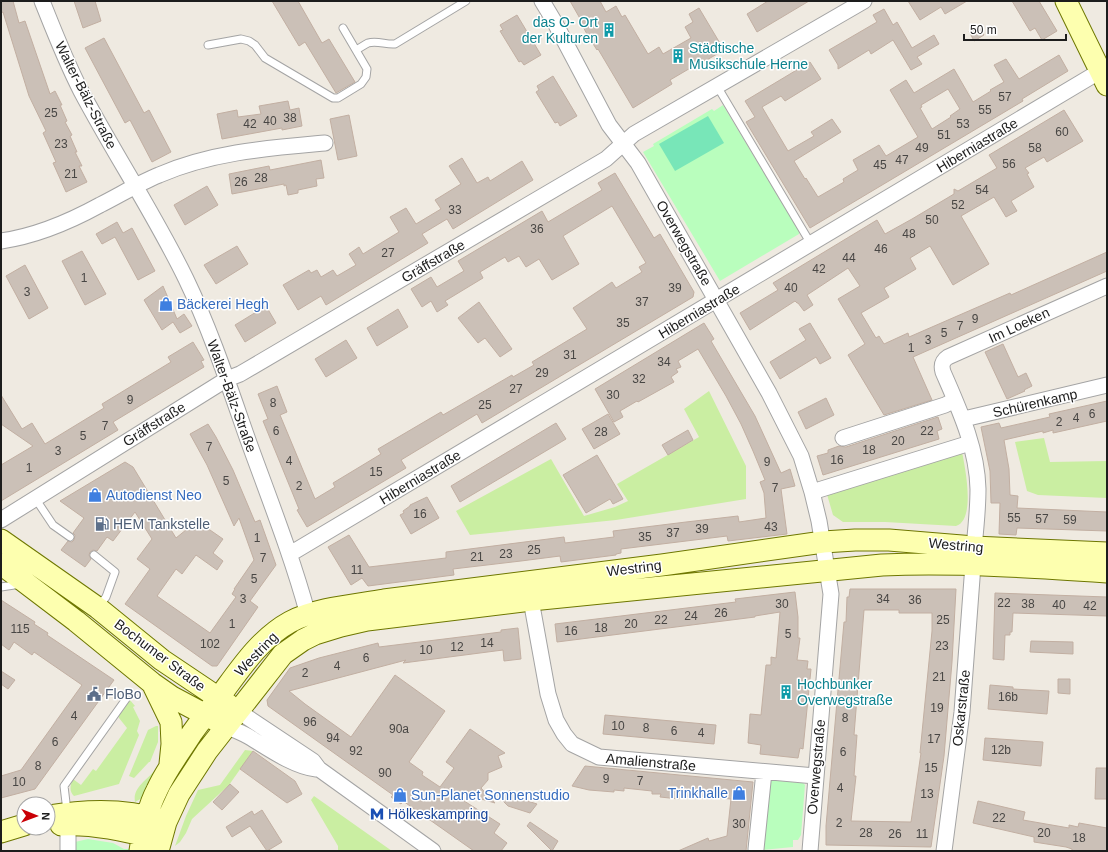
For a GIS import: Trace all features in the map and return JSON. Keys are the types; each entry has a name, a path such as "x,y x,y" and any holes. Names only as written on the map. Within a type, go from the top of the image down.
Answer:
{"main road":[{"path":"1066,1 1105,75"},
{"name":"Bochumer Straße","path":"1,540 98,608 162,660 218,698 232,718"},
{"name":"Westring","path":"205,715 242,665 265,641 291,622 308,615 347,606 384,600 662,565 823,542 855,540 889,540 974,556 1107,572"},
{"name":"Westring","path":"232,718 283,654 303,640 316,634 367,620 531,600 828,570 912,564 974,556 1107,553"},
{"name":"Bochumer Straße","path":"1,564 76,621 172,698 205,715 232,718"},
{"path":"152,683 170,718 172,726 170,766"},
{"path":"152,836 156,790 170,766 205,715"},
{"path":"152,836 195,767 232,718"},
{"path":"61,818 88,826 152,836"},
{"path":"1,832 16,828"}],"street":[{"name":"Walter-Bälz-Straße","path":"42,1 63,53 81,90 164,236 187,281 204,320 227,379 290,554 308,615"},
{"name":"Overwegstraße","path":"542,1 609,125 638,163 769,393 798,448 812,492 823,542 831,594 810,851"},
{"name":"Gräffstraße","path":"1,520 227,379 240,374 606,159 634,134 864,1"},
{"name":"Hiberniastraße","path":"290,554 812,244 1105,75"},
{"path":"1,241 13,240 42,232 100,206 135,186 184,165 231,154 275,147 325,143"},
{"name":"Im Loeken","path":"943,372 943,362 948,357 1107,286"},
{"name":"Oskarstraße","path":"943,372 964,420 975,465 978,488 962,712 944,851"},
{"name":"Schürenkamp","path":"964,420 1107,385"},
{"path":"843,438 945,406 955,400"},
{"path":"812,492 970,443"},
{"name":"Amalienstraße","path":"531,600 548,694 556,720 572,744 599,757 815,776"},
{"name":"Bochumer Straße","path":"232,718 249,737 292,761 309,768 318,769 433,851"},
{"path":"756,849 764,772"},
{"path":"61,818 68,851"}],"lane":[{"path":"356,50 368,43 375,42 395,44 466,1"},
{"path":"208,45 241,39 249,41 255,45 265,58 333,98 338,98 361,84 366,76 367,69 343,28"},
{"path":"717,86 812,244"},
{"path":"35,498 53,525 70,537"},
{"path":"94,555 115,572 106,597 98,608"},
{"path":"1,587 26,583"},
{"path":"61,818 64,786 126,698"}],"green space":[{"path":"723,105 799,231 799,234 720,281 643,152 654,146 653,144 712,109 714,111"},
{"path":"708,116 724,143 675,171 659,144"},
{"path":"709,391 746,466 746,499 616,520 470,535 456,511 551,459 584,516 615,507 628,501 617,484 699,437 684,409"},
{"path":"1044,438 1050,462 1107,461 1107,498 1038,495 1027,491 1015,442"},
{"path":"962,452 968,492 966,514 962,522 956,526 885,522 843,522 833,515 826,491"},
{"path":"130,700 135,706 133,707 140,721 137,731 139,735 119,784 74,796 70,788 73,779 81,785 93,769 96,771 127,728 118,715"},
{"path":"158,726 158,742 150,762 134,778 129,776 148,730"},
{"path":"245,750 253,751 229,785 192,819 186,833 180,842 175,846 186,816 198,790 220,785"},
{"path":"157,767 160,768 144,797 135,802 136,791"},
{"path":"768,780 803,783 805,785 801,835 798,840 793,840 793,847 761,850"},
{"path":"314,796 392,851 338,851 338,846 311,800"},
{"path":"88,839 113,843 124,849 131,849 132,851 72,851 75,842"}],"building":[{"path":"1,1 13,1 19,23 25,21 50,94 55,91 62,105 60,105 67,121 65,122 72,135 70,136 77,152 75,152 82,166 79,166 87,182 66,192 53,163 56,162 43,133 46,131 29,96 3,12 1,13"},
{"path":"74,1 95,1 101,21 83,28"},
{"path":"272,1 298,1 322,43 329,39 355,82 336,93 305,42 299,46"},
{"path":"570,1 600,1 606,12 616,6 622,17 625,15 648,54 659,47 663,54 691,38 685,27 693,22 689,14 699,8 724,50 670,80 672,84 633,108 598,49 597,50 588,36"},
{"path":"768,1 809,1 757,32 747,14"},
{"path":"908,1 967,1 945,14 941,7 920,20"},
{"path":"1012,1 1039,1 1057,31 1042,40 1035,28 1030,31"},
{"path":"884,9 893,25 897,22 912,48 934,35 939,44 917,57 922,64 911,70 893,40 871,54 869,50 838,69 838,65 829,50 877,22 873,15"},
{"path":"517,15 541,55 524,65 521,61 519,62 500,31 503,30 500,25"},
{"path":"978,25 984,35 974,41 969,31"},
{"path":"104,38 144,113 149,110 171,152 152,162 130,120 125,123 85,48"},
{"path":"1059,55 1068,71 1022,99 1023,101 810,228 746,122 755,117 745,101 810,62 821,79 785,101 781,96 762,107 788,151 814,136 811,132 832,119 841,132 794,161 818,197 844,182 843,179 858,170 853,160 879,145 886,156 918,137 890,90 906,80 914,93 954,69 973,102 1004,82 994,65 1006,59 1019,79","holes":["948,89 960,109 950,116 951,117 932,129 920,108 922,107 921,105"]},
{"path":"553,76 577,116 560,126 558,122 555,123 536,92 539,90 537,86"},
{"path":"288,101 290,110 299,108 302,126 282,130 282,128 222,139 217,114 237,110 238,117 261,114 259,106"},
{"path":"1064,110 1083,141 1047,162 1044,157 1025,168 1029,173 1027,174 1034,187 1011,201 1017,211 1006,217 994,197 961,216 989,264 953,285 930,246 910,258 916,269 884,288 889,297 861,313 876,338 879,336 884,344 908,333 909,337 1010,293 1011,295 1107,252 1107,271 913,357 932,400 884,415 848,355 865,344 838,299 860,286 848,268 807,295 813,305 804,311 795,301 750,330 740,313 778,290 773,283 877,220 885,234 912,219 954,194 954,189 958,191 997,168 989,155"},
{"path":"349,115 357,156 338,160 330,119"},
{"path":"462,158 477,183 488,177 490,181 522,161 533,180 453,229 447,219 422,234 428,243 326,305 321,296 298,310 283,285 309,270 311,273 317,270 321,277 333,270 337,276 356,265 349,254 359,247 363,254 399,232 390,217 406,208 416,224 441,209 435,200 461,184 449,166"},
{"path":"321,160 324,178 316,179 317,186 298,190 298,193 288,195 286,185 284,186 284,184 232,194 229,174 269,166 270,170"},
{"path":"615,173 654,238 660,234 694,292 693,297 482,423 477,414 401,460 406,468 307,527 297,510 299,509 263,421 268,419 258,394 277,386 287,412 280,415 315,499 335,487 333,483 381,454 378,449 441,412 443,415 512,375 513,377 534,365 532,362 587,329 573,308 612,282 616,288 642,272 639,267 646,263 612,206 563,236 579,264 552,280 539,259 526,267 519,256 508,262 505,257 480,272 483,278 445,301 448,305 437,312 431,301 422,307 411,289 431,277 437,287 464,271 458,261 542,211 548,222 602,190 598,183"},
{"path":"207,186 218,205 185,225 174,205"},
{"path":"117,222 123,233 132,228 155,271 138,280 115,237 102,244 96,234"},
{"path":"237,246 248,264 216,284 204,265"},
{"path":"82,251 106,294 85,305 62,261"},
{"path":"25,265 48,308 29,319 6,276"},
{"path":"163,286 177,319 184,314 192,326 180,333 173,322 162,330 144,300"},
{"path":"479,302 512,349 500,357 485,338 478,343 458,318"},
{"path":"266,306 276,323 245,342 235,325"},
{"path":"398,309 408,327 377,346 367,328"},
{"path":"704,323 714,339 711,341 755,416 781,473 790,469 795,486 781,489 787,534 728,541 727,536 621,549 621,553 616,555 561,562 560,556 453,569 454,575 368,586 362,578 351,585 328,547 349,535 369,567 446,558 446,552 564,537 565,543 614,537 613,531 738,516 739,522 766,518 764,493 760,482 765,480 741,424 698,349 678,361 681,367 676,369 678,372 671,377 674,382 620,411 623,417 614,422 595,389"},
{"path":"810,323 831,358 820,364 816,357 780,379 770,362 806,340 799,329"},
{"path":"346,340 357,358 326,377 315,359"},
{"path":"193,342 204,360 201,361 204,367 113,422 118,430 1,501 1,465 33,446 1,424 1,395 22,429 32,423 45,444 104,408 102,404 171,362 168,357"},
{"path":"1003,344 1018,377 1026,373 1032,386 1024,390 1025,391 1007,399 985,352"},
{"path":"826,398 834,415 806,429 798,412"},
{"path":"1107,401 1107,421 1053,433 1053,430 1043,433 1043,431 1004,440 1009,469 1010,495 1018,496 1017,508 1107,512 1107,531 1017,528 1016,535 999,534 1000,503 991,503 990,471 981,427 999,423 1001,428 1050,417 1049,414"},
{"path":"608,414 620,434 594,449 582,429"},
{"path":"938,417 942,429 937,431 939,439 823,475 817,456 828,453 828,450 839,446 846,447"},
{"path":"556,423 566,439 460,502 451,486"},
{"path":"208,424 233,470 255,522 260,520 276,565 250,601 258,607 217,666 212,666 125,604 150,569 137,559 152,539 135,512 113,541 107,537 97,551 93,550 90,552 89,555 91,559 85,567 61,550 68,541 72,542 74,540 75,535 73,533 84,518 60,501 125,462 133,467 176,538 197,521 223,539 213,553 223,561 217,570 196,555 182,574 176,569 157,596 210,633 236,597 232,594 234,589 254,560 239,518 234,526 207,465 190,434"},
{"path":"688,430 693,440 668,455 662,445"},
{"path":"597,455 623,499 613,504 610,499 586,513 563,475"},
{"path":"427,497 439,518 411,534 400,515 404,513 403,511 410,505"},
{"path":"850,589 956,589 952,662 944,756 931,847 826,845 826,826 844,622 846,622 847,597 849,597","holes":["864,610 899,610 899,613 932,613 932,631 921,753 911,822 851,821 856,776 854,776 857,735 854,735"]},
{"path":"795,592 798,617 798,638 800,638 797,660 808,661 807,669 811,669 803,749 800,748 798,758 760,754 761,745 748,743 750,714 761,715 766,665 771,665 771,657 776,658 780,612 755,617 557,642 555,624 736,602 735,599"},
{"path":"995,593 1107,597 1107,616 1013,613 1012,632 1010,632 1010,635 1005,635 1004,660 993,659"},
{"path":"1,600 35,622 34,624 48,633 47,635 114,680 35,789 1,798 1,776 21,770 82,685 34,652 32,655 14,642 9,650 1,644"},
{"path":"518,628 521,659 504,661 503,650 403,663 406,660 289,691 351,737 395,675 445,711 409,762 423,772 422,775 440,787 454,768 446,762 470,729 505,753 498,756 502,767 488,773 488,780 481,788 495,803 444,788 500,824 494,833 507,843 501,851 474,851 403,801 401,804 391,797 393,795 268,706 267,700 290,668 319,658 378,643 379,647 501,632 501,630"},
{"path":"1031,641 1073,642 1073,654 1030,652"},
{"path":"1,671 15,680 8,689 1,684"},
{"path":"1058,679 1070,679 1070,694 1058,693"},
{"path":"990,685 1013,687 1013,689 1049,691 1047,714 988,709"},
{"path":"605,715 716,725 714,744 603,734"},
{"path":"985,738 1043,742 1041,766 983,760"},
{"path":"253,751 295,781 302,794 287,803 240,769"},
{"path":"585,766 753,782 746,851 678,851 708,838 709,841 727,836 731,799 688,795 688,797 680,796 679,799 660,797 661,794 652,794 652,791 624,788 624,791 614,790 614,792 589,790 572,786"},
{"path":"1096,768 1107,768 1107,799 1095,799"},
{"path":"230,784 239,792 222,810 213,802"},
{"path":"510,790 518,798 537,804 530,813 508,806 501,799"},
{"path":"978,801 1025,812 1023,820 1069,828 1069,825 1078,827 1079,823 1107,828 1107,851 1072,851 1072,849 1066,847 1034,842 1034,837 973,823"},
{"path":"262,810 282,842 267,851 250,826 232,837 226,827 252,811 254,815"},
{"path":"530,822 558,841 552,851 527,826"}],"place":[{"name":"das O- Ort der Kulturen","path":"609,30"},
{"name":"Städtische Musikschule Herne","path":"678,56"},
{"name":"Bäckerei Hegh","path":"166,304"},
{"name":"Autodienst Neo","path":"95,495"},
{"name":"HEM Tankstelle","path":"102,524"},
{"name":"Hochbunker Overwegstraße","path":"786,692"},
{"name":"FloBo","path":"94,694"},
{"name":"Trinkhalle","path":"739,793"},
{"name":"Sun-Planet Sonnenstudio","path":"400,795"},
{"name":"Hölkeskampring","path":"377,814"}]}
